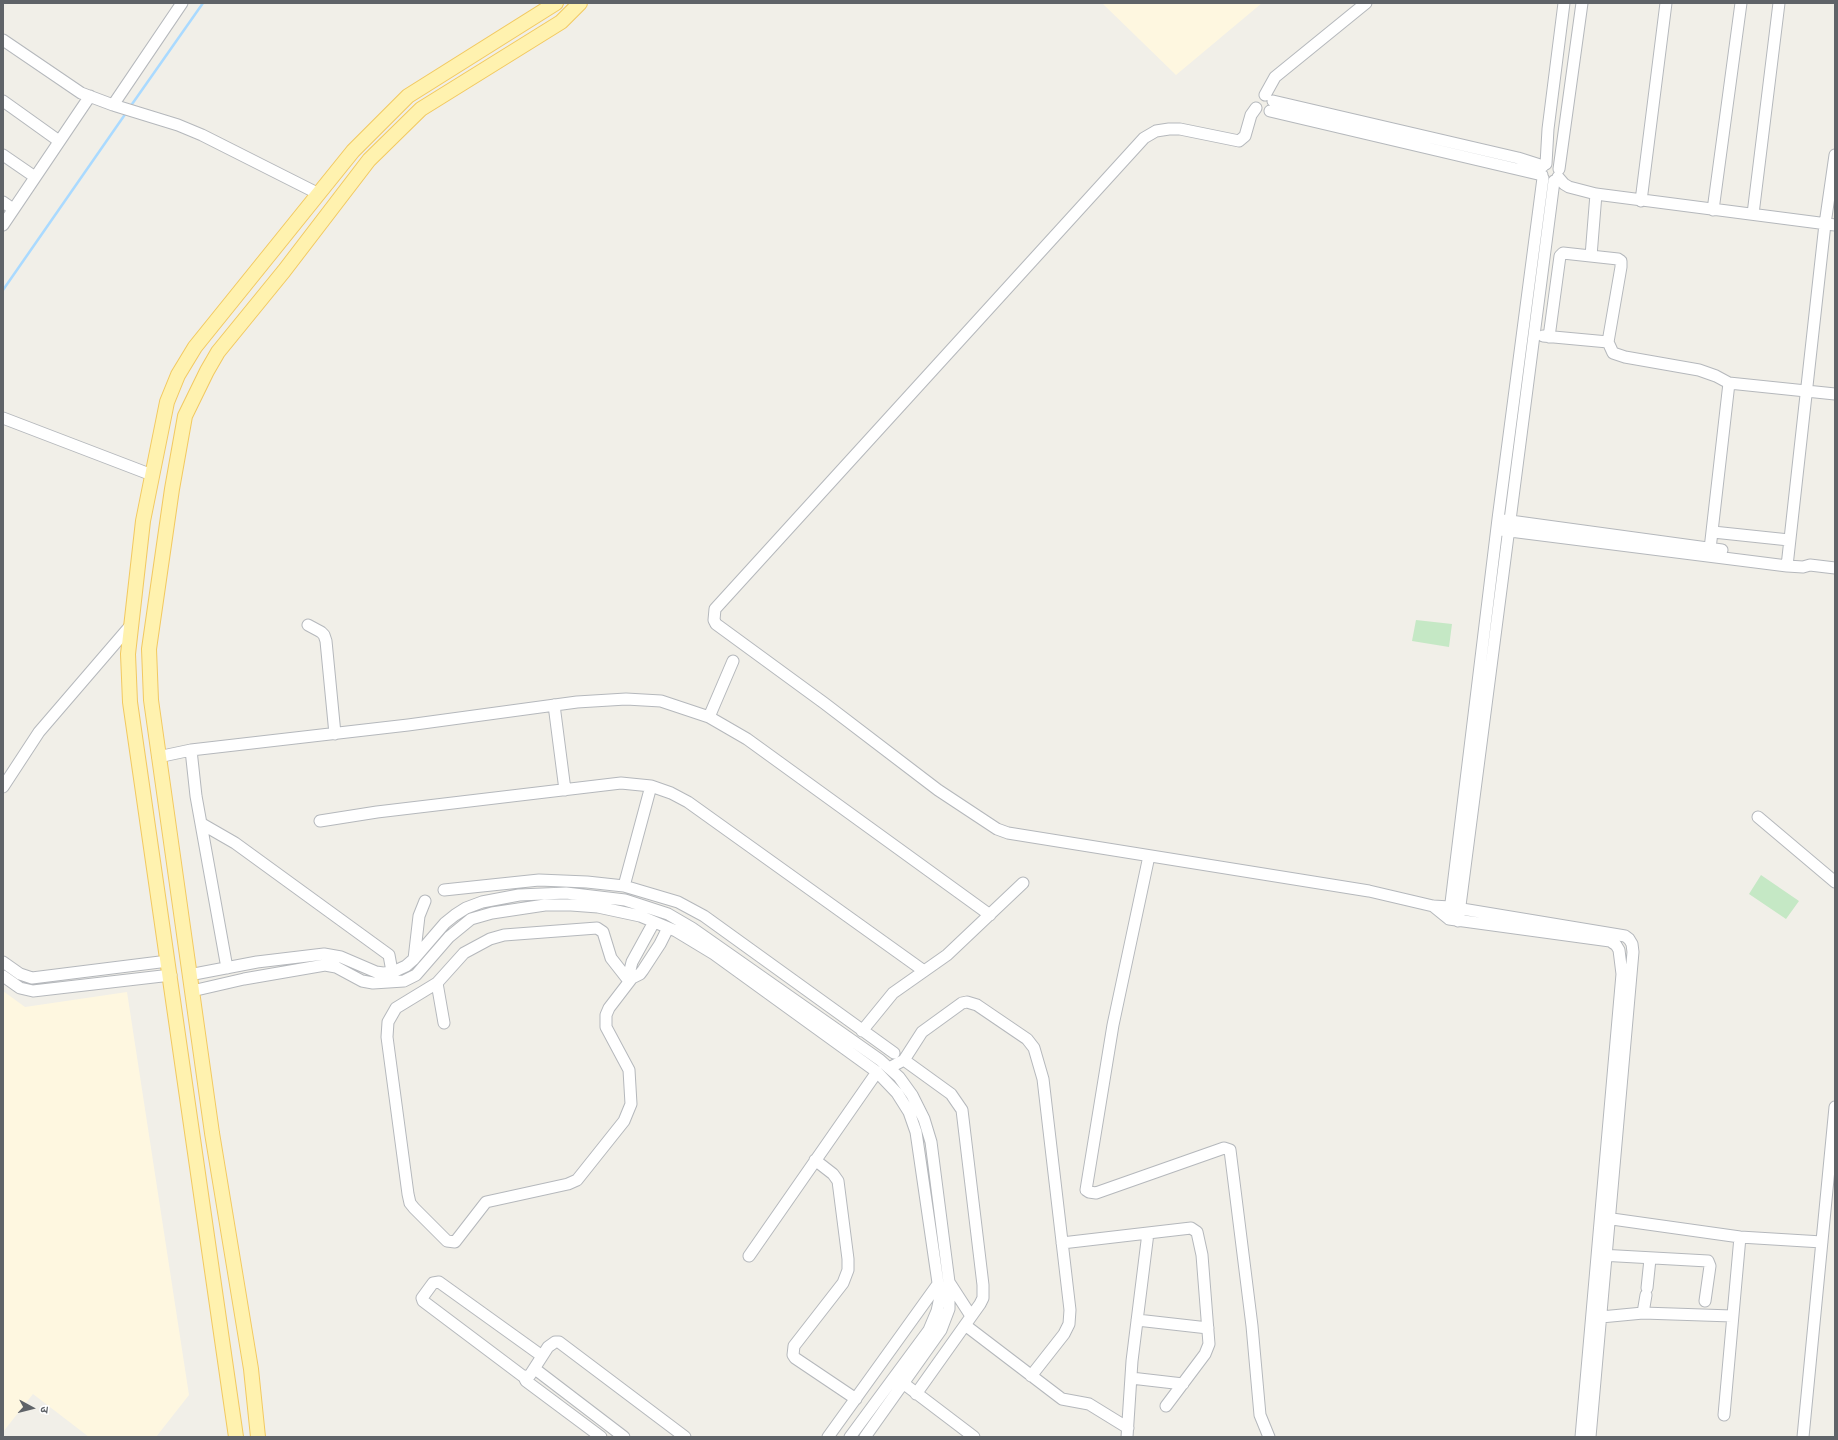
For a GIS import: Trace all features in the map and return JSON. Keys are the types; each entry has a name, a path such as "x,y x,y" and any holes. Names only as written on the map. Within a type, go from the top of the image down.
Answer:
{"main road":[{"path":"236,1437 130,702 128,654 142,521 166,402 178,374 195,347 353,151 408,96 556,3"},
{"path":"258,1437 251,1369 212,1133 151,700 149,649 172,489 185,416 207,370 218,352 284,271 369,160 421,109 561,22 580,3"},
{"path":"456,66 467,80"},
{"path":"130,702 151,700"}],"street":[{"path":"118,107 182,3"},
{"path":"1256,108 1263,113 1269,102 1275,77 1366,3"},
{"path":"1455,908 1498,524 1564,3"},
{"path":"1453,920 1582,3"},
{"path":"1641,201 1666,3"},
{"path":"1713,210 1741,3"},
{"path":"1753,214 1779,3"},
{"path":"3,40 64,82 90,96 118,107 136,111 178,125 202,135 319,194"},
{"path":"1557,175 1548,181 1543,171 1518,158 1269,102 1260,95 1256,99 1256,108 1251,115 1245,136 1238,141 1180,129 1156,131 1144,138 715,609 714,613 716,624 824,703 938,790 997,829 1015,834 1369,891 1433,906 1455,908 1625,936 1632,944 1633,952 1581,1437"},
{"path":"3,224 90,96"},
{"path":"3,101 60,141"},
{"path":"3,155 35,177"},
{"path":"1788,563 1789,540 1830,225 1835,155"},
{"path":"1543,171 1552,163 1557,175 1564,184 1569,187 1596,194 1830,225"},
{"path":"1591,256 1596,194"},
{"path":"3,202 13,210"},
{"path":"1549,337 1560,256 1563,253 1612,258 1620,261 1622,267 1608,342 1613,353 1625,357 1699,370 1716,376 1729,383 1835,394"},
{"path":"1523,334 1608,342"},
{"path":"1710,548 1729,383"},
{"path":"3,418 152,475"},
{"path":"1498,524 1788,563"},
{"path":"1509,526 1710,548 1803,567 1810,565 1835,568"},
{"path":"1713,532 1789,540"},
{"path":"3,787 39,732 131,625"},
{"path":"308,625 321,632 326,641 335,734"},
{"path":"709,717 733,661"},
{"path":"158,758 191,750 335,734 554,705 626,699 661,701 709,717 747,739 990,915"},
{"path":"554,705 565,790"},
{"path":"191,750 196,796 227,968"},
{"path":"320,821 364,814 621,783 652,786 671,793 688,802 924,971"},
{"path":"619,905 652,786"},
{"path":"1758,817 1835,882"},
{"path":"202,824 235,843 389,955 393,977"},
{"path":"1149,856 1109,1048 1086,1190 1088,1192 1096,1193 1224,1148 1230,1150 1252,1326 1260,1415 1269,1437"},
{"path":"444,890 539,880 624,886 678,902 704,916 894,1053"},
{"path":"851,1046 893,993 947,955 1023,883"},
{"path":"192,991 290,970 331,966 362,981 373,983 393,977 414,959 445,923 466,908 482,902 519,895 566,894 668,914 692,928 851,1046 897,1093 909,1112 916,1132 949,1310 941,1330 865,1437"},
{"path":"414,959 420,916 425,901"},
{"path":"189,975 242,965 324,954 341,957 376,972 404,981 416,975 449,937 471,919 492,913 545,905 619,905 661,925 714,954 851,1046 889,1068 899,1077 912,1095 924,1119 931,1142 943,1283 937,1311 929,1330 850,1437"},
{"path":"1433,906 1453,920 1610,941 1616,944 1619,950 1622,974 1605,1218"},
{"path":"630,979 632,962 668,914"},
{"path":"630,979 611,958 603,932 597,928 590,927 504,935 490,938 464,953 437,983 396,1008 388,1022 386,1037 410,1203 447,1241 451,1243 455,1242 486,1202 568,1184 578,1180 624,1121 629,1111 630,1104 629,1070 605,1022 609,1008 630,979 640,974 660,944 661,925"},
{"path":"3,962 20,974 32,978 169,968"},
{"path":"242,965 244,979"},
{"path":"3,976 20,988 33,991 169,968"},
{"path":"32,978 33,991"},
{"path":"437,983 444,1023"},
{"path":"889,1068 904,1060 922,1032 962,1003 967,1002 977,1005 1027,1040 1034,1048 1043,1079 1062,1243 1070,1296 1070,1310 1069,1324 1064,1334 1031,1376"},
{"path":"904,1060 951,1094 962,1110 984,1285 983,1298 916,1394"},
{"path":"748,1256 877,1072"},
{"path":"1803,1437 1835,1107"},
{"path":"815,1160 833,1174 838,1181 848,1259 848,1270 844,1283 794,1346 793,1355 795,1358 856,1399"},
{"path":"1605,1218 1740,1237 1822,1242"},
{"path":"1062,1243 1191,1228 1197,1232 1202,1256 1209,1344 1205,1354 1166,1406"},
{"path":"1128,1433 1131,1378 1148,1233"},
{"path":"1724,1415 1740,1237"},
{"path":"1601,1255 1708,1262 1710,1266 1705,1301"},
{"path":"1590,1437 1601,1317 1601,1255"},
{"path":"1643,1313 1650,1259"},
{"path":"542,1356 439,1282 433,1283 422,1298 423,1301 524,1377 526,1381 601,1437"},
{"path":"943,1283 968,1320 1031,1376 1062,1399 1089,1404 1128,1433"},
{"path":"828,1437 943,1283"},
{"path":"1601,1317 1643,1313 1732,1316"},
{"path":"1137,1320 1208,1328"},
{"path":"524,1377 530,1375 535,1369 542,1356 552,1343 559,1342 685,1437"},
{"path":"535,1369 624,1437"},
{"path":"1131,1378 1183,1384"},
{"path":"903,1383 974,1437"}],"shaded area":[{"path":"1102,3 1262,3 1176,75"},
{"path":"3,991 25,1007 127,992 189,1395 156,1437 89,1437 33,1394 3,1432"}],"green space":[{"path":"1416,620 1452,624 1449,647 1412,641"},
{"path":"1761,875 1799,901 1786,919 1749,894"}],"waterway":[{"path":"130,107 203,3"},
{"path":"3,290 126,113"}]}
